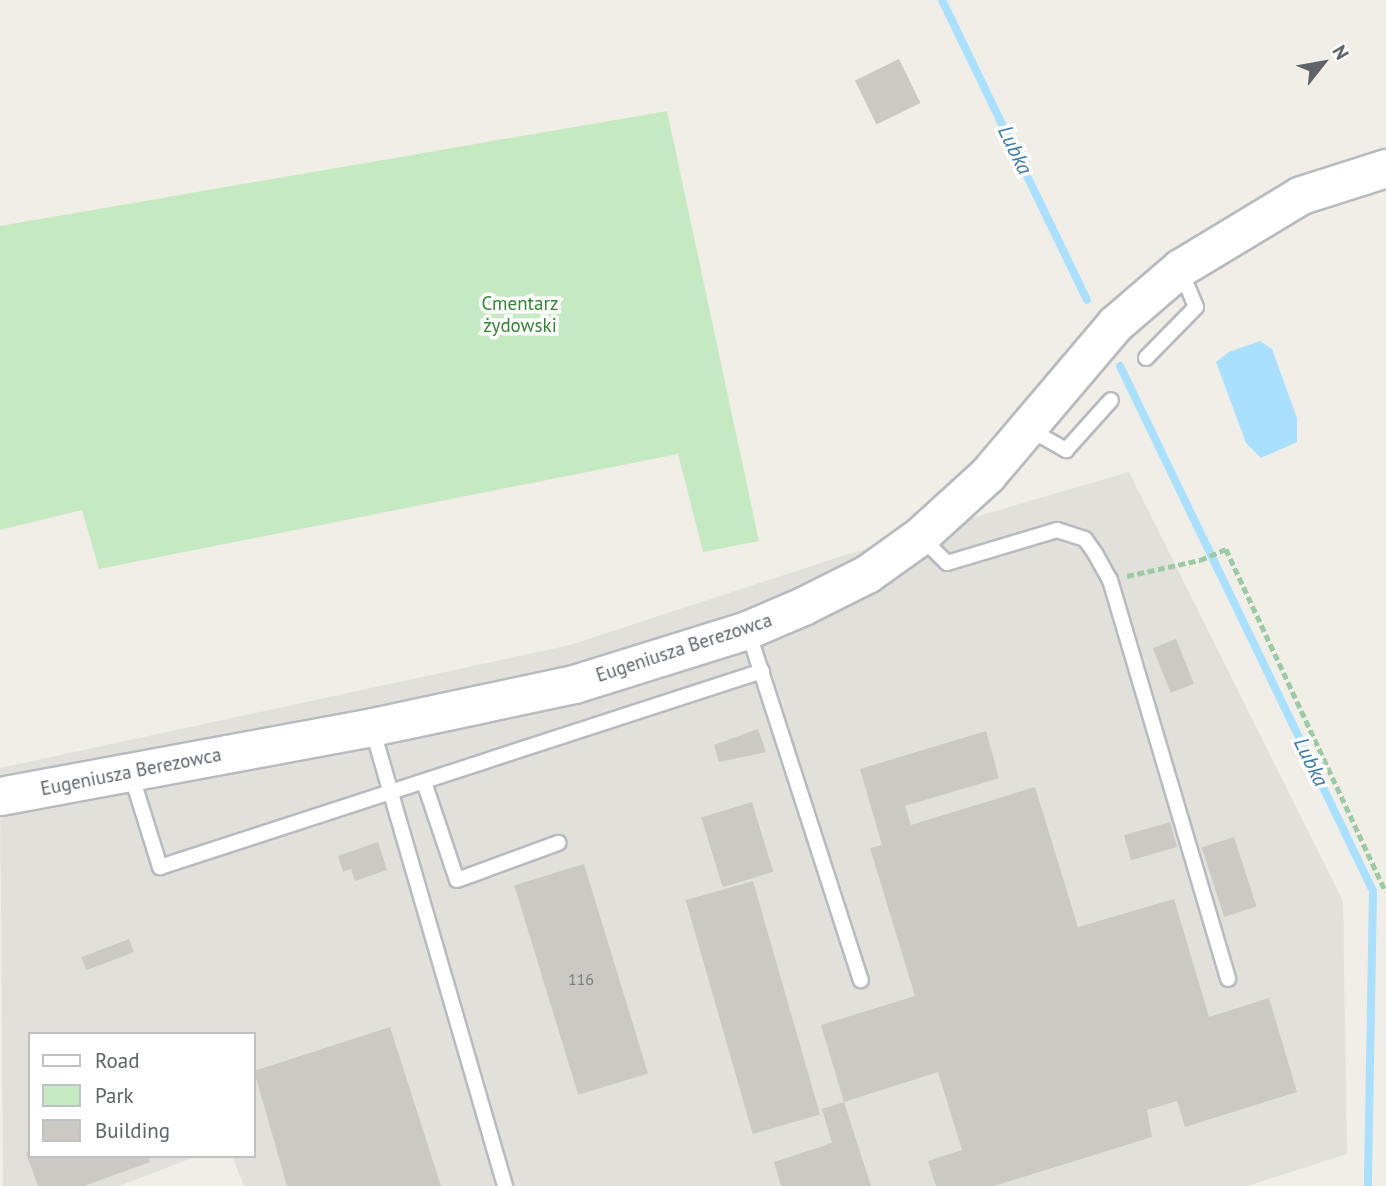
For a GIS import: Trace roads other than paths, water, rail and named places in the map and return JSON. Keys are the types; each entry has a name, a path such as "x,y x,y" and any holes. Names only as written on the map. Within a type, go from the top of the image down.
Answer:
{"street":[{"name":"Eugeniusza Berezowca","path":"0,796 372,727 574,684 747,630 867,574 920,536 986,475 1028,428 1066,377 1115,324 1180,268 1301,195 1386,167"}],"lane":[{"path":"1146,358 1196,307 1180,268"},
{"path":"1028,428 1066,450 1111,400"},
{"path":"920,536 947,563 1057,530 1084,539 1111,580 1228,979"},
{"path":"747,630 861,980"},
{"path":"135,771 136,790 160,867 762,671"},
{"path":"372,727 505,1186"},
{"path":"424,782 457,880 558,843"}],"water":[{"path":"1260,341 1272,349 1297,418 1297,442 1261,458 1246,443 1216,362 1229,352"}],"waterway":[{"name":"Lubka","path":"942,0 1087,300"},
{"name":"Lubka","path":"1120,366 1373,891 1368,1186"}],"park label":[{"name":"Cmentarz żydowski","path":"520,315"}]}
